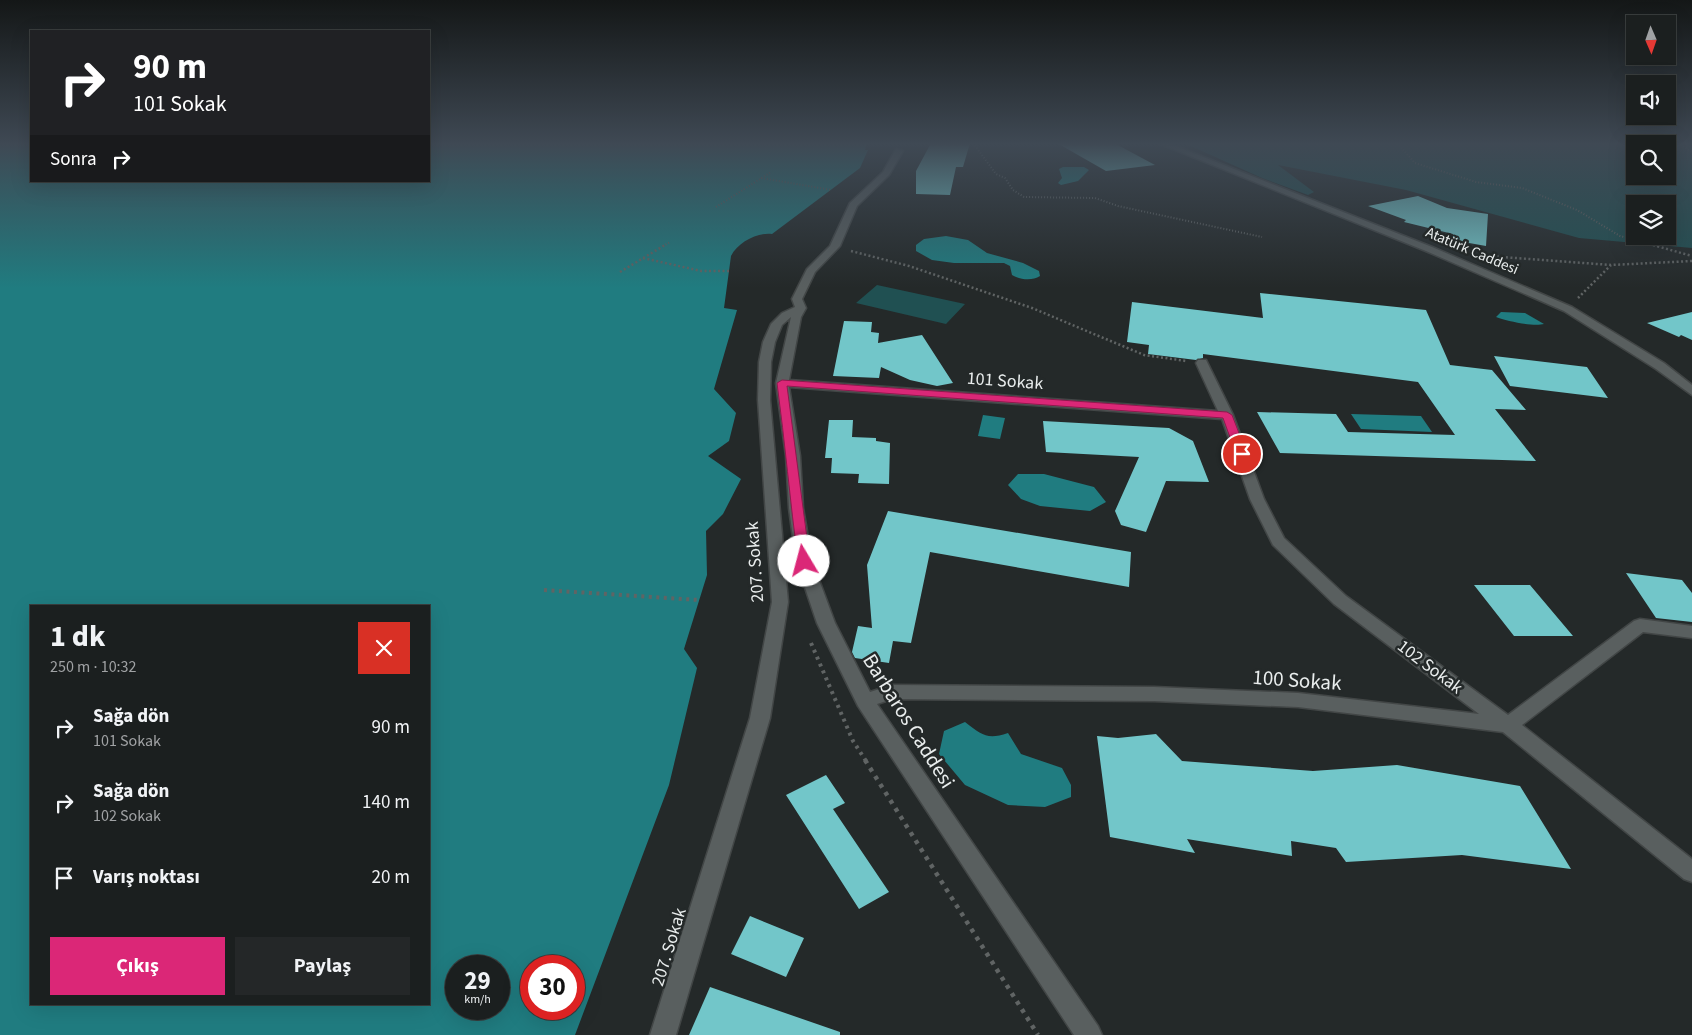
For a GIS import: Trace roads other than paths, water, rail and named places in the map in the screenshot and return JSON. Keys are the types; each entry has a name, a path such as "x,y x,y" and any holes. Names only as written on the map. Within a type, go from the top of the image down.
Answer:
{"street":[{"path":"801,308 796,298 803,284 813,269 835,247 841,227 856,202 869,191"},
{"name":"Atatürk Caddesi","path":"1283,191 1435,252 1568,309 1660,366 1692,391"},
{"name":"Barbaros Caddesi","path":"801,308 796,317 782,383 804,561 826,623 865,701 1089,1035"},
{"name":"207. Sokak","path":"663,1035 760,718 780,602 765,409 765,362 769,342 777,324 786,315 801,308"},
{"name":"102 Sokak","path":"1202,363 1227,415 1257,499 1278,541 1340,600 1508,725 1692,872"},
{"name":"101 Sokak","path":"782,383 1227,415"},
{"path":"1508,725 1640,625 1692,632"},
{"name":"100 Sokak","path":"865,701 892,692 1154,694 1298,700 1508,725"}]}
